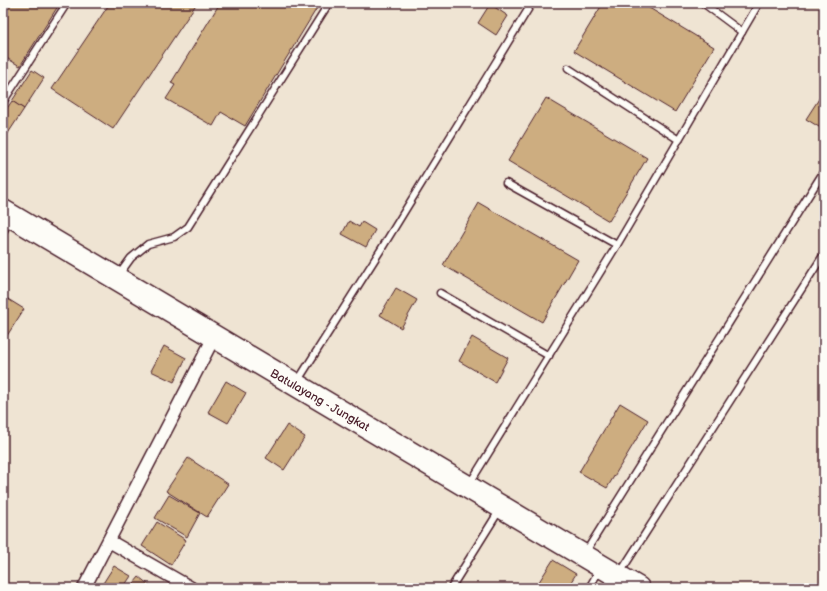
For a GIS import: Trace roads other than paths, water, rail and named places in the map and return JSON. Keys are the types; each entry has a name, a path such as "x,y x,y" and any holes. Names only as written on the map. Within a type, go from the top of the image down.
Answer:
{"highway":[{"name":"Batulayang - Jungkat","path":"6,220 117,278 214,338 469,486 638,588"}],"street":[{"path":"84,588 110,541 214,338"},
{"path":"110,541 191,588"}],"lane":[{"path":"3,102 67,3"},
{"path":"117,278 131,258 148,244 174,237 188,227 329,3"},
{"path":"295,385 382,248 532,3"},
{"path":"703,3 742,32"},
{"path":"469,486 617,245 759,3"},
{"path":"568,68 679,140"},
{"path":"584,555 824,171"},
{"path":"506,183 617,245"},
{"path":"589,588 610,571 824,254"},
{"path":"440,293 549,356"},
{"path":"451,588 502,506"}]}
